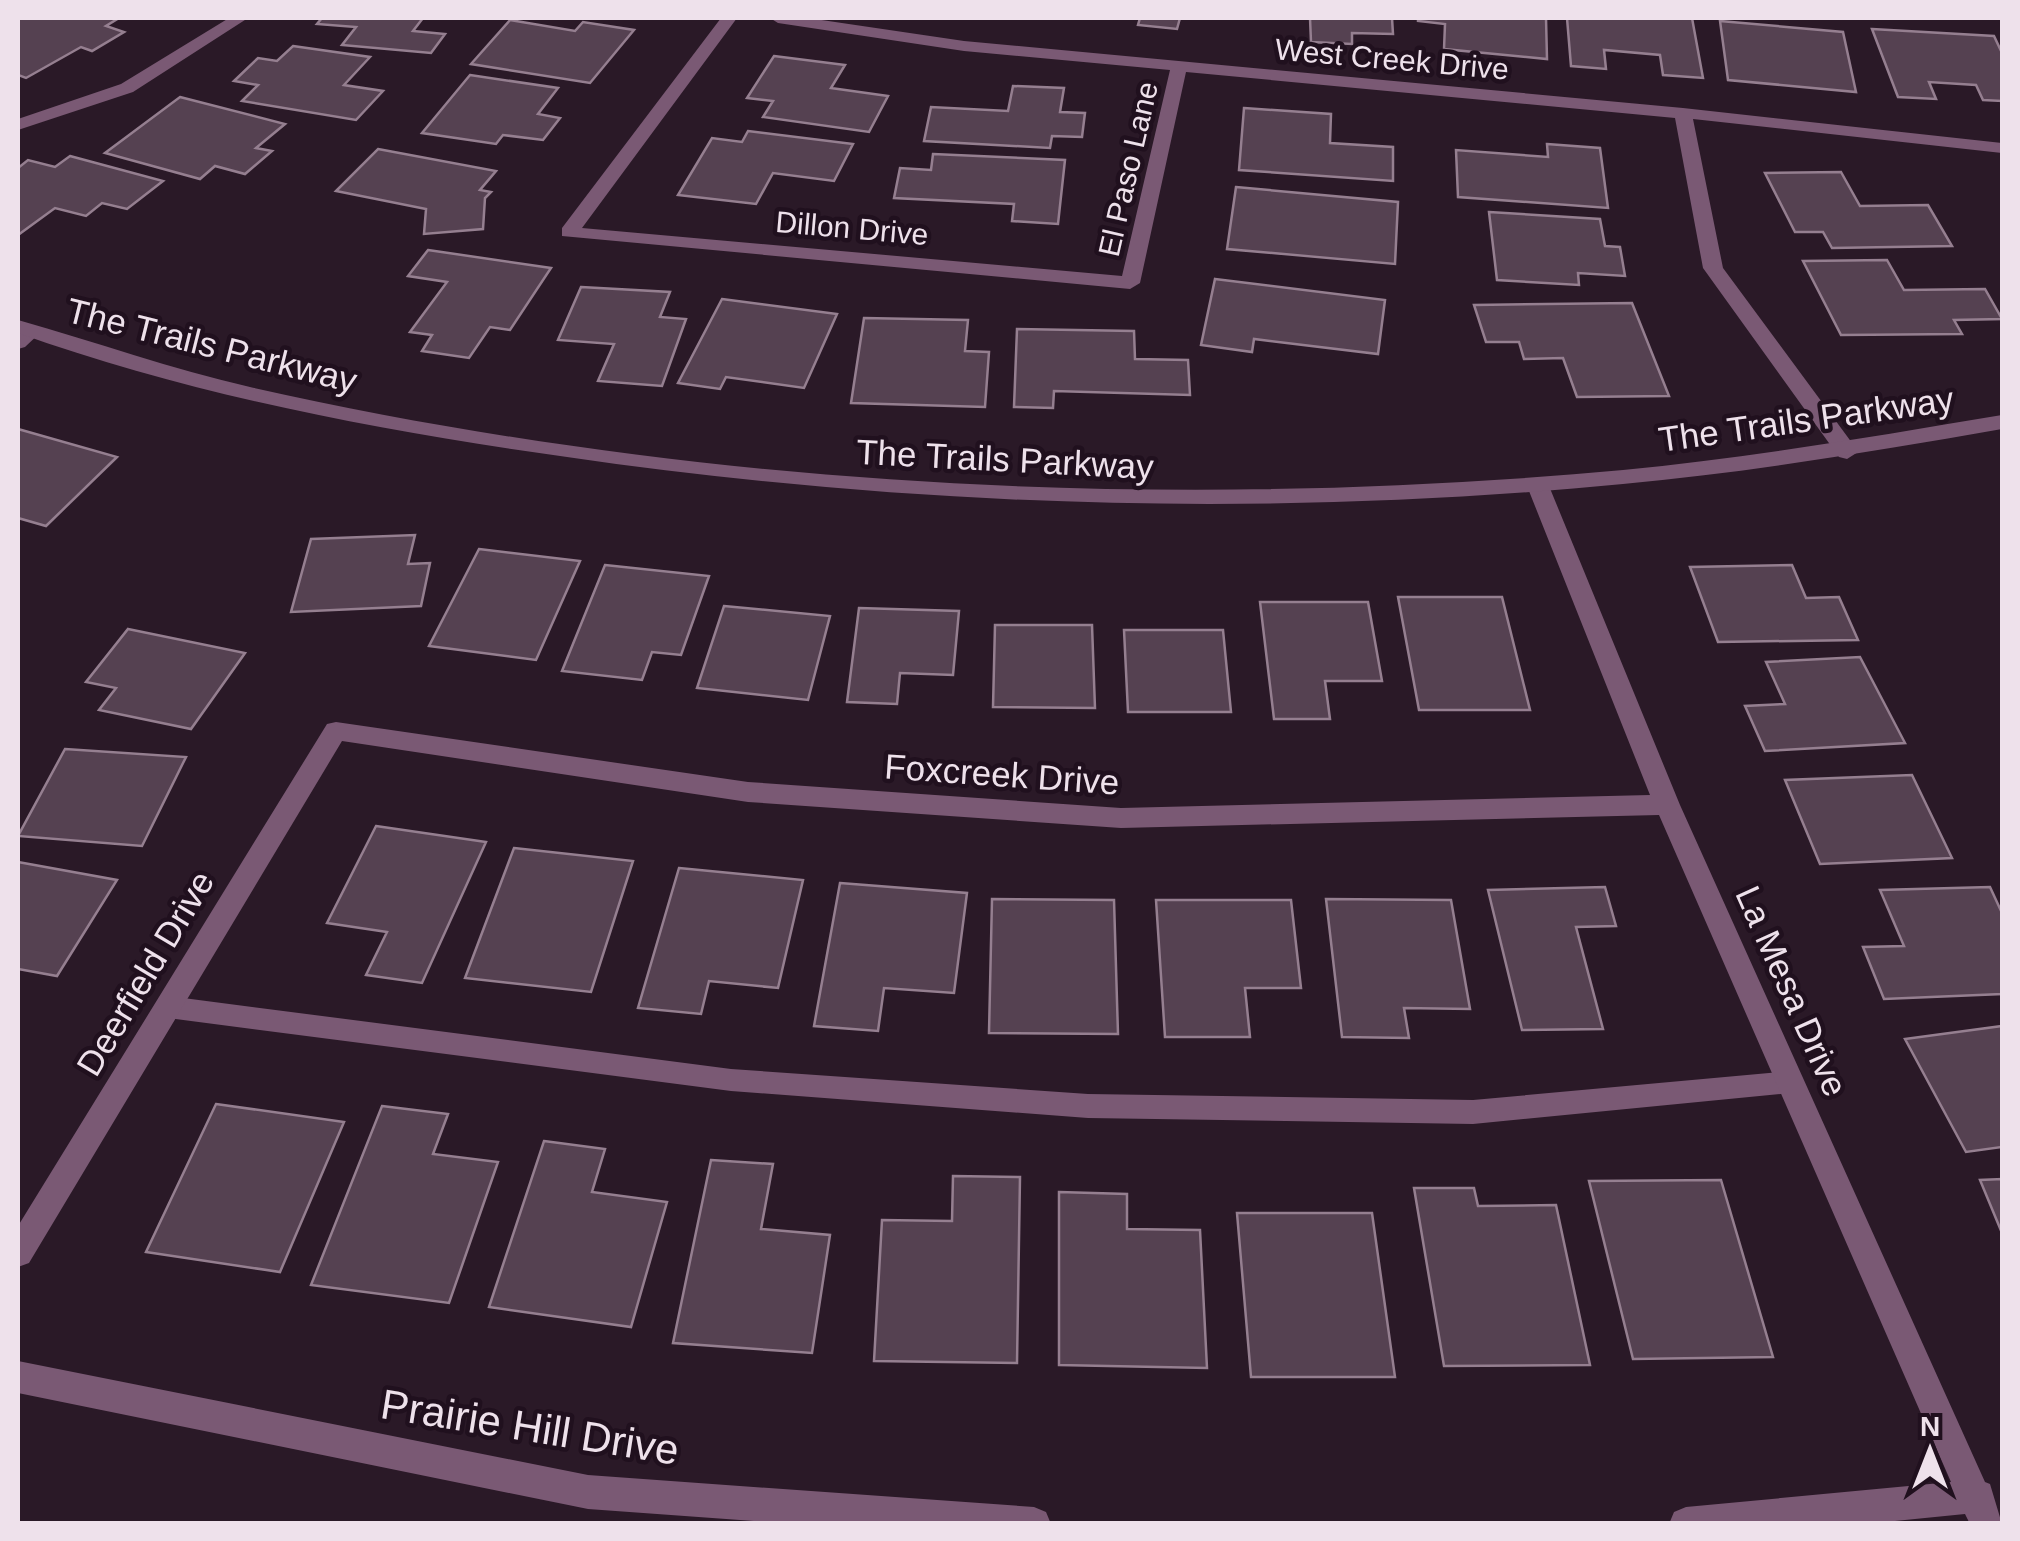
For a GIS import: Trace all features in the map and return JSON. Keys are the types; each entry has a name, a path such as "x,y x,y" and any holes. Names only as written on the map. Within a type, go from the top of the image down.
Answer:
{"street":[{"path":"18,125 127,88 240,18"},
{"name":"Dillon Drive","path":"728,18 569,232 1130,283"},
{"name":"West Creek Drive","path":"778,18 964,46 1682,112 2002,148"},
{"name":"El Paso Lane","path":"1130,283 1179,67"},
{"path":"1682,112 1712,268 1847,452"},
{"name":"The Trails Parkway","path":"22,333 208,382 387,423 724,472 852,485 1167,499 1538,486 1847,452 2002,422"},
{"name":"La Mesa Drive","path":"1538,486 1667,805 1982,1510"},
{"name":"Foxcreek Drive","path":"336,731 748,792 1120,818 1667,805"},
{"name":"Deerfield Drive","path":"18,1253 336,731"},
{"name":"Prairie Hill Drive","path":"18,1376 588,1492 1034,1524"},
{"path":"1686,1524 1982,1510"}],"lane":[{"path":"168,1007 731,1080 1088,1106 1473,1112 1791,1082"}],"building":[{"path":"18,18 119,18 106,26 124,32 92,51 81,47 26,78 18,75"},
{"path":"322,18 423,18 413,31 445,34 431,53 342,45 356,27 317,24"},
{"path":"1140,18 1180,18 1177,29 1138,25"},
{"path":"1310,18 1392,18 1393,34 1352,33 1352,44 1311,42"},
{"path":"1418,18 1546,18 1547,59 1444,49 1445,24"},
{"path":"1567,18 1692,18 1703,78 1663,75 1660,55 1604,50 1606,69 1571,66"},
{"path":"510,20 575,31 583,22 634,30 590,83 471,64"},
{"path":"1720,21 1843,32 1856,92 1728,80"},
{"path":"1872,29 1994,36 2002,53 2002,101 1983,100 1976,85 1929,82 1936,99 1898,97"},
{"path":"293,46 370,57 344,85 383,91 356,120 242,101 258,85 234,81 258,58 277,61"},
{"path":"774,56 845,65 831,88 888,96 869,132 763,117 773,101 747,98"},
{"path":"470,75 558,88 538,114 560,118 543,140 503,135 496,144 422,133"},
{"path":"1013,86 1064,88 1060,112 1085,113 1082,137 1052,136 1050,148 924,141 931,107 1008,111"},
{"path":"180,97 285,124 256,148 272,151 245,174 215,166 200,179 105,153"},
{"path":"1244,108 1331,114 1330,143 1393,147 1393,181 1239,170"},
{"path":"748,131 853,144 834,181 773,173 756,204 678,195 712,138 742,142"},
{"path":"1547,144 1600,148 1608,208 1458,197 1456,150 1548,157"},
{"path":"378,149 496,171 480,190 491,192 485,198 483,229 424,234 426,209 336,191"},
{"path":"933,154 1065,160 1058,224 1012,221 1014,204 894,198 900,168 931,170"},
{"path":"70,156 163,181 127,209 102,203 86,216 55,208 18,235 18,168 28,160 55,167"},
{"path":"1841,172 1860,206 1928,205 1952,246 1832,248 1823,232 1795,232 1765,173"},
{"path":"1236,187 1398,202 1395,264 1227,249"},
{"path":"1489,212 1600,219 1605,246 1620,247 1625,276 1578,273 1579,285 1497,280"},
{"path":"428,250 551,268 510,330 490,327 469,358 422,351 432,335 410,332 447,282 408,276"},
{"path":"1887,260 1904,290 1985,289 2002,319 1954,320 1962,334 1841,335 1803,261"},
{"path":"1215,279 1385,300 1378,354 1254,339 1252,352 1201,345"},
{"path":"581,287 670,292 660,317 686,319 662,386 598,381 614,344 558,340"},
{"path":"722,299 837,314 804,388 726,377 720,389 678,383"},
{"path":"1632,303 1669,396 1577,397 1563,358 1524,359 1519,342 1486,342 1474,305"},
{"path":"864,318 968,320 965,351 989,352 985,407 851,403"},
{"path":"1017,329 1134,331 1135,359 1188,360 1190,395 1054,391 1053,408 1014,407"},
{"path":"18,429 117,457 46,526 18,518"},
{"path":"415,535 408,564 430,563 421,606 291,612 311,539"},
{"path":"479,549 580,561 536,660 429,646"},
{"path":"605,565 709,576 681,655 652,652 642,680 562,671"},
{"path":"1792,565 1806,598 1839,597 1858,640 1718,642 1690,567"},
{"path":"1398,597 1502,597 1530,710 1419,710"},
{"path":"1260,602 1368,602 1382,681 1325,681 1330,719 1274,719"},
{"path":"724,606 830,616 808,700 697,688"},
{"path":"859,608 959,611 953,675 900,673 897,704 847,702"},
{"path":"995,625 1092,625 1095,708 993,707"},
{"path":"128,629 245,653 191,729 99,710 116,688 86,682"},
{"path":"1124,630 1223,630 1231,712 1128,712"},
{"path":"1860,657 1905,743 1765,751 1745,706 1785,704 1766,662"},
{"path":"65,749 186,757 142,846 18,836"},
{"path":"1912,775 1952,858 1820,864 1785,780"},
{"path":"376,826 486,842 422,983 366,975 387,932 327,923"},
{"path":"514,848 633,861 591,992 465,978"},
{"path":"18,862 117,880 57,976 18,969"},
{"path":"679,868 803,880 778,988 709,981 701,1014 638,1008"},
{"path":"840,883 967,893 954,993 884,988 878,1031 814,1026"},
{"path":"1605,887 1616,926 1576,927 1603,1029 1522,1030 1488,890"},
{"path":"1990,887 2002,913 2002,994 1884,999 1863,947 1904,946 1880,890"},
{"path":"992,899 1114,900 1118,1034 989,1033"},
{"path":"1326,899 1451,900 1470,1009 1404,1008 1409,1038 1342,1037"},
{"path":"1156,900 1291,900 1301,988 1245,988 1250,1037 1165,1037"},
{"path":"2002,1026 2002,1147 1966,1152 1905,1039"},
{"path":"216,1104 344,1122 280,1272 146,1252"},
{"path":"382,1106 448,1114 433,1154 498,1162 449,1303 311,1285"},
{"path":"544,1141 605,1149 592,1192 667,1202 631,1327 489,1307"},
{"path":"711,1160 773,1164 761,1229 830,1235 812,1353 673,1343"},
{"path":"953,1176 1020,1177 1017,1363 874,1361 882,1220 952,1221"},
{"path":"2002,1179 2002,1233 1980,1180"},
{"path":"1721,1180 1773,1357 1633,1359 1589,1181"},
{"path":"1414,1188 1474,1188 1478,1206 1556,1205 1590,1365 1444,1366"},
{"path":"1059,1192 1127,1194 1127,1229 1200,1230 1207,1368 1059,1365"},
{"path":"1237,1213 1372,1213 1395,1377 1251,1377"}]}
